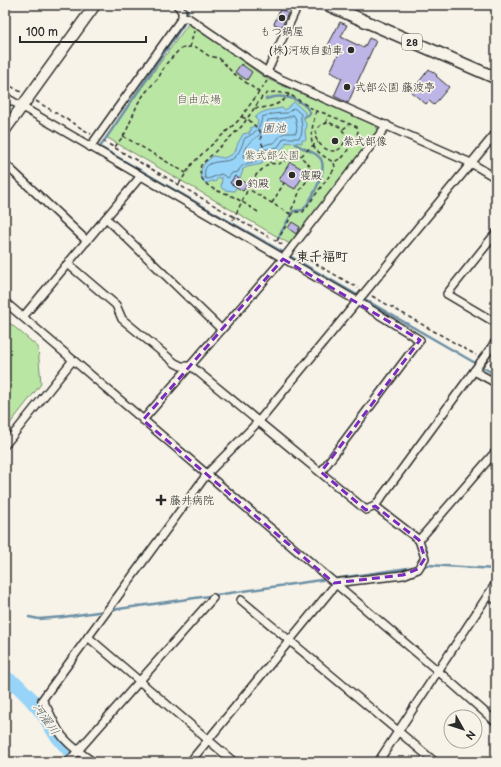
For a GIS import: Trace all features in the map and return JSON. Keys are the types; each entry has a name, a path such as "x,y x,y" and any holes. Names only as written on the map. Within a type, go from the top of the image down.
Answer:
{"main road":[{"name":"28","path":"328,5 496,78"}],"street":[{"path":"90,146 182,18 182,11 177,5"},
{"path":"269,73 298,5"},
{"path":"5,130 93,6"},
{"path":"182,18 188,18 269,73 471,163 496,178"},
{"path":"5,97 228,228 357,301 420,340 320,472"},
{"path":"143,420 283,259 387,125"},
{"path":"93,762 61,735 42,700 208,474 258,422 496,133"},
{"path":"5,164 87,241"},
{"path":"22,317 68,264 140,176"},
{"path":"106,218 221,329"},
{"path":"496,233 447,294 496,323"},
{"path":"68,264 116,305 122,319 175,364 190,366 366,510 375,506 496,341"},
{"path":"5,302 208,474 496,722"},
{"path":"5,445 73,360"},
{"path":"474,371 496,384"},
{"path":"419,540 496,451"},
{"path":"190,762 290,641 335,583 404,575 418,569 425,558 419,540 375,506"},
{"path":"381,761 398,732 496,583"},
{"path":"488,594 496,600"},
{"path":"68,762 213,598"},
{"path":"241,600 435,762"},
{"path":"88,637 234,762"}],"path":[{"path":"190,47 196,24"},
{"path":"115,148 123,136 138,103 145,92 159,77 165,65 179,50 186,47 196,47 209,56 219,58 233,74 259,92"},
{"path":"179,184 192,164 242,117 259,92 269,73"},
{"path":"5,83 496,367"},
{"path":"258,212 229,194 219,192 210,187 203,180 199,170 201,165 238,130 262,97 268,92 289,94 316,111 356,127 358,131 357,136 343,157 334,162"},
{"path":"255,108 270,107 287,98 289,94"},
{"path":"316,111 314,126 311,133 313,146 317,152 334,162"},
{"path":"326,123 329,115"},
{"path":"242,117 254,124 260,131 262,144 270,163"},
{"path":"326,123 335,124 342,129 346,135 342,146 337,150 326,150 318,142 315,136 318,127 321,124 326,123"},
{"path":"342,129 350,124"},
{"path":"314,126 318,127"},
{"path":"123,136 186,173"},
{"path":"301,157 318,142"},
{"path":"228,228 248,189 254,182 256,175 268,164 279,164 296,154 311,166 311,172 310,178 300,191 289,214"},
{"path":"277,241 291,220 294,212 303,212 309,205 335,168 334,162"},
{"path":"272,203 284,183"},
{"path":"245,187 292,215"}],"highlighted area":[{"path":"283,259 420,340 321,472 366,510 375,506 419,540 425,558 418,569 403,575 334,583 143,420"}],"green space":[{"name":"紫式部公園","path":"189,23 267,79 376,125 378,131 290,244 106,137"},
{"path":"5,319 38,347 41,384 5,430"}],"water":[{"name":"園池","path":"294,102 305,112 304,120 307,126 305,131 306,140 302,140 302,143 297,142 296,144 286,142 286,144 279,151 269,152 263,159 262,164 247,167 242,170 240,179 235,176 231,182 237,187 234,191 224,190 221,187 222,178 218,178 215,182 212,181 206,183 202,180 201,174 204,164 213,156 224,158 235,152 243,134 250,134 249,131 252,130 250,128 257,125 258,121 255,118 257,115 282,108 285,110"}],"building":[{"path":"280,9 288,13 282,27 274,24"},
{"path":"340,22 347,25 341,37 364,48 369,38 376,41 348,103 334,96 342,78 330,72 339,53 327,47"},
{"path":"241,64 252,72 247,80 235,72"},
{"path":"429,69 449,87 434,105 429,101 426,104 411,92"},
{"name":"寝殿","path":"290,162 306,171 295,189 279,180"},
{"name":"釣殿","path":"235,176 247,184 243,191 230,183"},
{"path":"292,222 300,227 296,234 288,228"}],"waterway":[{"path":"183,5 188,11 184,24 100,147 496,375"},
{"path":"266,99 272,97 284,97 296,100 302,103 310,112 310,114 304,117"},
{"path":"278,238 293,211 303,210 315,192 323,167 322,161 318,156 296,144"},
{"path":"422,566 428,565 496,569"},
{"path":"333,579 415,567"},
{"path":"29,617 39,619 63,617 328,579"},
{"name":"河濯川","path":"5,678 18,686 31,699 43,713 55,733 70,751 83,762"}],"place":[{"name":"もつ鍋屋","path":"282,18"},
{"name":"(株)河坂自動車","path":"351,50"},
{"name":"式部公園 藤波亭","path":"347,87"},
{"name":"紫式部像","path":"335,141"},
{"name":"寝殿","path":"292,175"},
{"name":"釣殿","path":"239,183"},
{"name":"藤井病院","path":"161,500"}],"district":[{"name":"東千福町","path":"322,256"}],"park label":[{"name":"自由広場","path":"199,99"}]}
